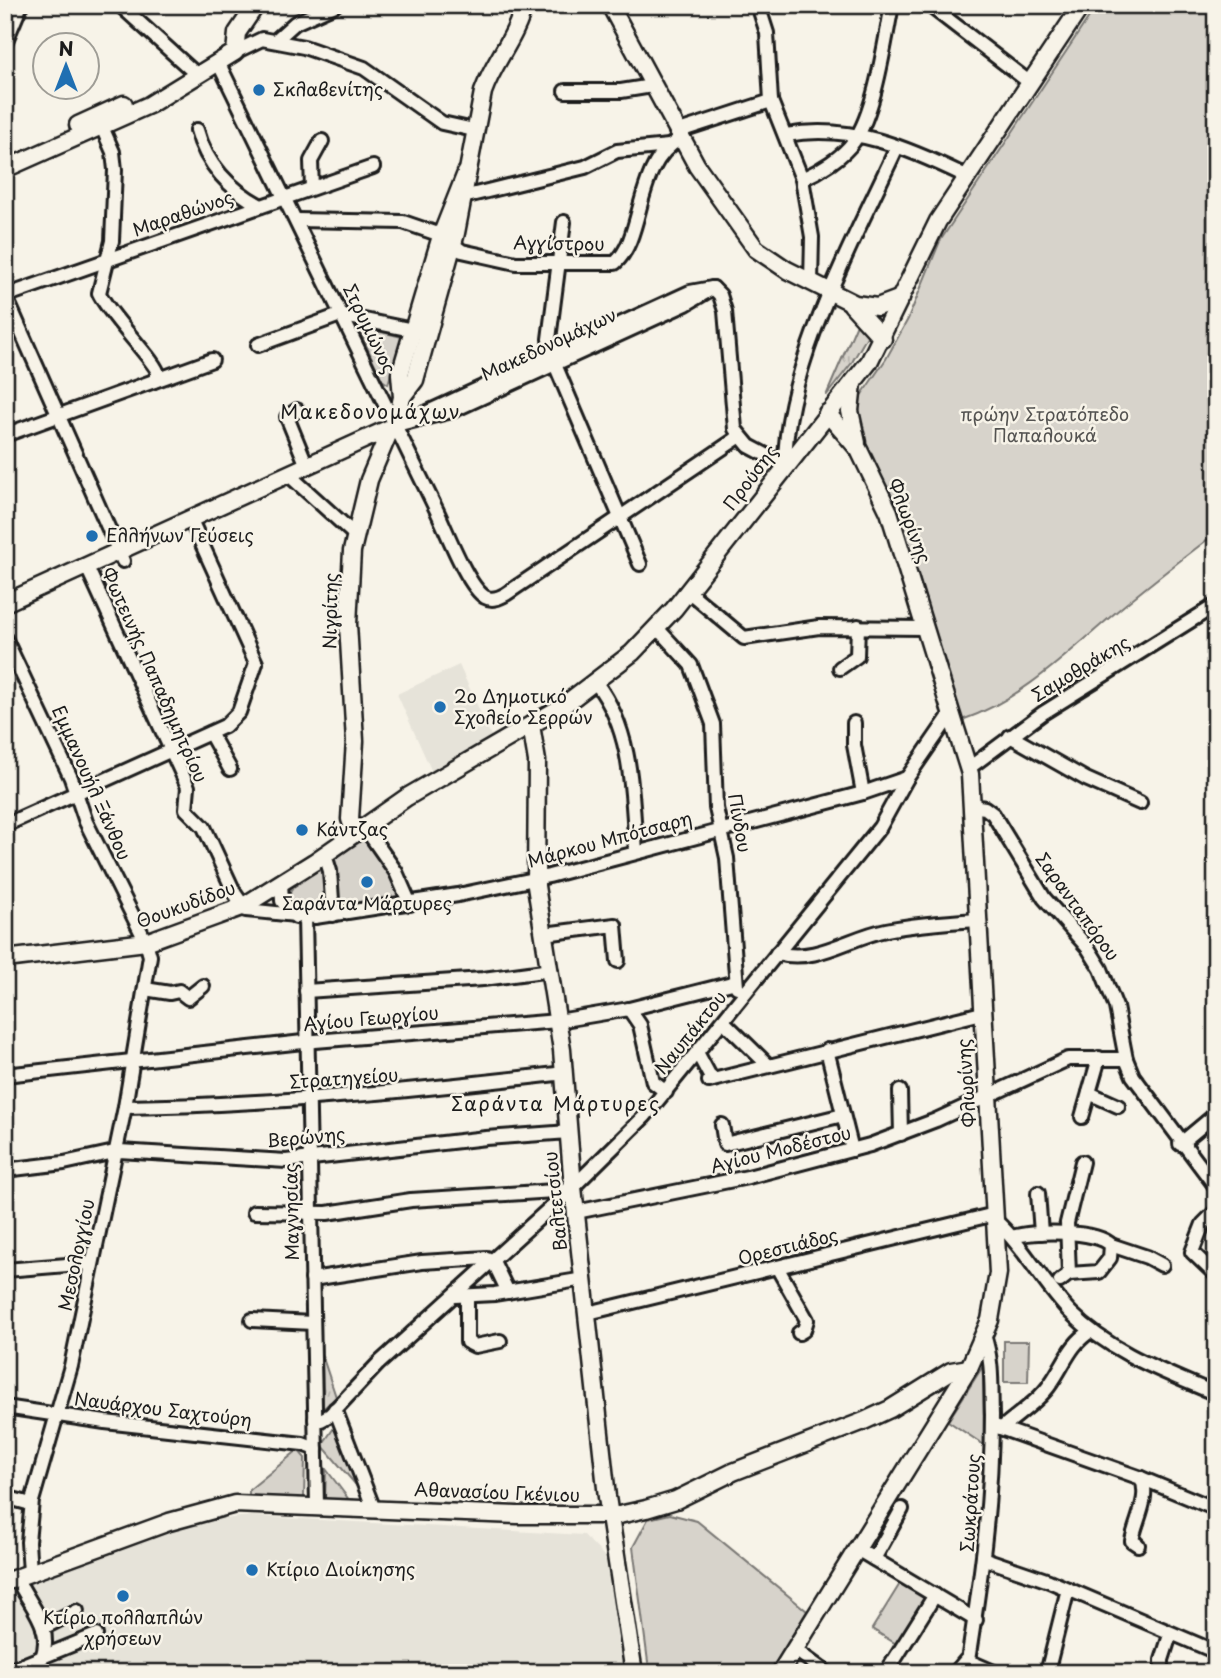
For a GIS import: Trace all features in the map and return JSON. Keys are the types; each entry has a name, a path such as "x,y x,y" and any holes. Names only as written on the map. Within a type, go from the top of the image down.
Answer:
{"street":[{"path":"120,5 196,74"},
{"path":"234,52 237,33 256,5"},
{"path":"276,40 295,23 335,5"},
{"name":"Νιγρίτης","path":"447,240 463,197 474,130 489,78 514,37 524,5"},
{"path":"610,5 652,86 675,139 750,242 769,260 837,296 864,315 883,339"},
{"path":"758,5 766,33 771,101 802,179 811,237 811,283"},
{"path":"802,179 844,152 858,135 874,89 892,5"},
{"path":"929,5 1029,82"},
{"name":"Προύσης","path":"325,855 407,797 531,725 596,682 657,628 855,381 883,339 926,241 966,176 1082,5"},
{"path":"5,43 14,12"},
{"path":"5,169 100,121 145,94 173,88 257,41 276,40 364,68 442,122 474,130"},
{"name":"Στρυμώνος","path":"218,62 342,315 400,424 472,581 485,596 498,598 619,519"},
{"path":"565,91 621,91 652,86"},
{"path":"463,197 585,167 617,151 675,139 771,101"},
{"path":"5,158 100,121"},
{"path":"100,121 113,152 115,170 112,241 99,293 130,339 158,369 154,381"},
{"path":"197,130 204,153 219,173 244,197 261,206"},
{"path":"786,135 831,130 858,135 897,147 966,176"},
{"name":"Αγγίστρου","path":"296,220 399,222 447,240 465,252 516,263 617,262 653,168 675,139"},
{"path":"312,188 310,161 322,141"},
{"path":"5,614 121,556 266,496 276,489 286,476 307,466 552,359 690,292 713,288 722,298 732,413 739,437 756,451 785,465 788,415 897,147"},
{"name":"Μαραθώνος","path":"5,295 373,167"},
{"name":"Νιγρίτης","path":"360,830 350,819 355,724 348,624 354,534 369,480 400,424 400,374 421,332 466,173"},
{"path":"564,222 549,339 552,359 640,564"},
{"path":"5,295 121,556"},
{"path":"837,296 877,307 901,299"},
{"path":"258,345 342,315 421,332"},
{"path":"5,435 212,360"},
{"name":"Φλωρίνης","path":"780,1673 969,1368 992,1313 997,1284 969,768 893,522 859,450 850,411 850,395 855,381"},
{"path":"297,410 287,417 307,466"},
{"name":"Φλωρίνης","path":"827,413 859,450"},
{"path":"619,519 739,437"},
{"path":"286,476 354,534"},
{"path":"5,825 210,733 234,719 256,663 193,524"},
{"path":"5,603 89,571"},
{"name":"Φωτεινής Παπαδημητρίου","path":"89,571 189,791 186,809 204,827 242,906"},
{"path":"688,591 742,637 798,628 925,628"},
{"name":"Σαμοθράκης","path":"969,768 1010,736 1216,605"},
{"path":"840,668 857,656 858,626"},
{"name":"Πίνδου","path":"657,628 691,666 711,716 720,829 727,858 736,982 743,997"},
{"name":"Εμμανουήλ Ξάνθου","path":"5,639 76,793 86,822 146,942"},
{"path":"596,682 612,706 625,745 636,852"},
{"path":"907,778 951,713"},
{"path":"854,723 854,745 863,793"},
{"name":"Βαλτετσίου","path":"531,725 537,761 535,879 565,1073 571,1188 588,1313 609,1515 634,1672"},
{"path":"210,733 230,769"},
{"path":"1010,736 1086,779 1140,803"},
{"name":"Μάρκου Μπότσαρη","path":"242,906 249,911 301,917 410,904 535,879 863,793 907,778"},
{"name":"Ναυπάκτου","path":"315,1419 324,1419 378,1364 461,1296 493,1261 571,1188 666,1092 880,827 907,778"},
{"name":"Σαρανταπόρου","path":"972,806 985,808 993,814 1044,898 1097,962 1116,1007 1126,1059 1138,1084 1216,1187"},
{"path":"360,830 396,872 410,904"},
{"path":"325,855 330,871 333,915"},
{"name":"Θουκυδίδου","path":"7,954 146,942 242,906 325,855"},
{"name":"Μαγνησίας","path":"281,883 282,901 301,917 306,991 317,1506"},
{"path":"777,953 825,952 850,940 886,930 978,920"},
{"path":"544,934 615,925 618,961"},
{"name":"Μεσολογγίου","path":"30,1572 28,1542 32,1504 59,1415 116,1152 150,956 146,942"},
{"path":"306,991 483,979 551,970"},
{"name":"Αγίου Γεωργίου","path":"5,1074 306,1042 558,1021 629,1009 736,982"},
{"path":"145,989 170,993 179,991 188,998 203,986"},
{"path":"629,1009 640,1025 653,1082 666,1092"},
{"path":"698,1054 710,1080 982,1013"},
{"path":"723,1021 767,1064"},
{"path":"827,1050 852,1150"},
{"path":"1082,1117 1099,1058"},
{"name":"Αγίου Μοδέστου","path":"576,1212 748,1177 852,1150 901,1134 1064,1060 1126,1059"},
{"name":"Στρατηγείου","path":"125,1107 307,1099 565,1073"},
{"path":"900,1091 901,1134"},
{"path":"1089,1093 1118,1106"},
{"path":"1181,1144 1216,1114"},
{"path":"722,1125 725,1144 843,1115"},
{"name":"Βερώνης","path":"5,1170 139,1150 286,1161 569,1132"},
{"path":"1071,1312 1064,1278 1070,1202 1082,1162"},
{"path":"254,1212 310,1214 411,1200 571,1188"},
{"path":"1038,1193 1041,1233"},
{"path":"1216,1211 1199,1231 1192,1252 1216,1275"},
{"path":"995,1218 1071,1312 1091,1331 1115,1348 1216,1394"},
{"name":"Ορεστιάδος","path":"588,1313 995,1218"},
{"path":"1013,1237 1041,1233 1095,1236 1162,1265"},
{"path":"1034,1266 1064,1278 1099,1272 1110,1258 1111,1245"},
{"path":"312,1279 432,1261 481,1258 493,1261 508,1292"},
{"path":"5,1270 92,1263"},
{"path":"777,1267 807,1320 804,1330 799,1333"},
{"path":"500,1341 475,1346 467,1342 461,1296 508,1292 584,1279"},
{"path":"252,1320 313,1322"},
{"path":"997,1426 1051,1383 1070,1349 1079,1338 1091,1331"},
{"name":"Σωκράτους","path":"967,1667 985,1559 997,1426 990,1359 984,1335"},
{"name":"Αθανασίου Γκένιου","path":"5,1582 235,1503 373,1507 490,1515 609,1515 676,1500 758,1462 890,1409 946,1374 969,1368"},
{"name":"Ναυάρχου Σαχτούρη","path":"5,1407 303,1444 316,1449"},
{"path":"335,1409 373,1507"},
{"path":"997,1426 1141,1478 1216,1509"},
{"path":"1138,1545 1132,1541 1143,1502 1145,1486 1141,1478"},
{"path":"5,1497 32,1504"},
{"path":"874,1559 902,1509"},
{"path":"857,1549 976,1620"},
{"path":"985,1559 1068,1589 1216,1653"},
{"path":"22,1588 48,1642 43,1658"},
{"path":"1047,1673 1068,1589"},
{"path":"886,1673 934,1595"},
{"path":"43,1628 77,1611"},
{"path":"15,1673 13,1669 96,1634"},
{"path":"1162,1673 1162,1660 1170,1635"},
{"path":"794,1649 827,1673"},
{"path":"955,1673 963,1661 967,1667 996,1673"}],"shaded area":[{"name":"2ο Δημοτικό Σχολείο Σερρών","path":"459,665 492,738 432,772 397,694"},
{"path":"250,1516 584,1535 605,1557 625,1673 5,1673 5,1593 195,1522"}],"green space":[{"name":"πρώην Στρατόπεδο Παπαλουκά","path":"1097,5 1216,5 1216,533 1024,688 962,720 904,529 857,419 858,400 886,359 908,319 940,241"},
{"path":"859,319 869,333 851,364 826,396"},
{"path":"361,327 402,337 388,384 382,380 359,330"},
{"path":"364,839 405,898 334,909 295,905 289,896 292,888"},
{"path":"1004,1341 1029,1341 1028,1382 1004,1382"},
{"path":"322,1355 336,1397 323,1409"},
{"path":"983,1366 984,1445 948,1421"},
{"path":"336,1425 361,1491 322,1445"},
{"path":"298,1450 305,1458 304,1498 249,1496 249,1490"},
{"path":"326,1469 350,1501 325,1499"},
{"path":"670,1514 697,1521 807,1611 769,1673 654,1673 648,1662 633,1547 648,1519"},
{"path":"901,1582 925,1596 925,1601 898,1645 872,1629"}],"place":[{"name":"Σκλαβενίτης","path":"259,90"},
{"name":"Ελλήνων Γεύσεις","path":"92,536"},
{"name":"2ο Δημοτικό Σχολείο Σερρών","path":"440,707"},
{"name":"Κάντζας","path":"302,830"},
{"name":"Σαράντα Μάρτυρες","path":"367,882"},
{"name":"Κτίριο Διοίκησης","path":"252,1570"},
{"name":"Κτίριο πολλαπλών χρήσεων","path":"123,1596"}],"district":[{"name":"Μακεδονομάχων","path":"371,412"},
{"name":"Σαράντα Μάρτυρες","path":"556,1104"}]}
